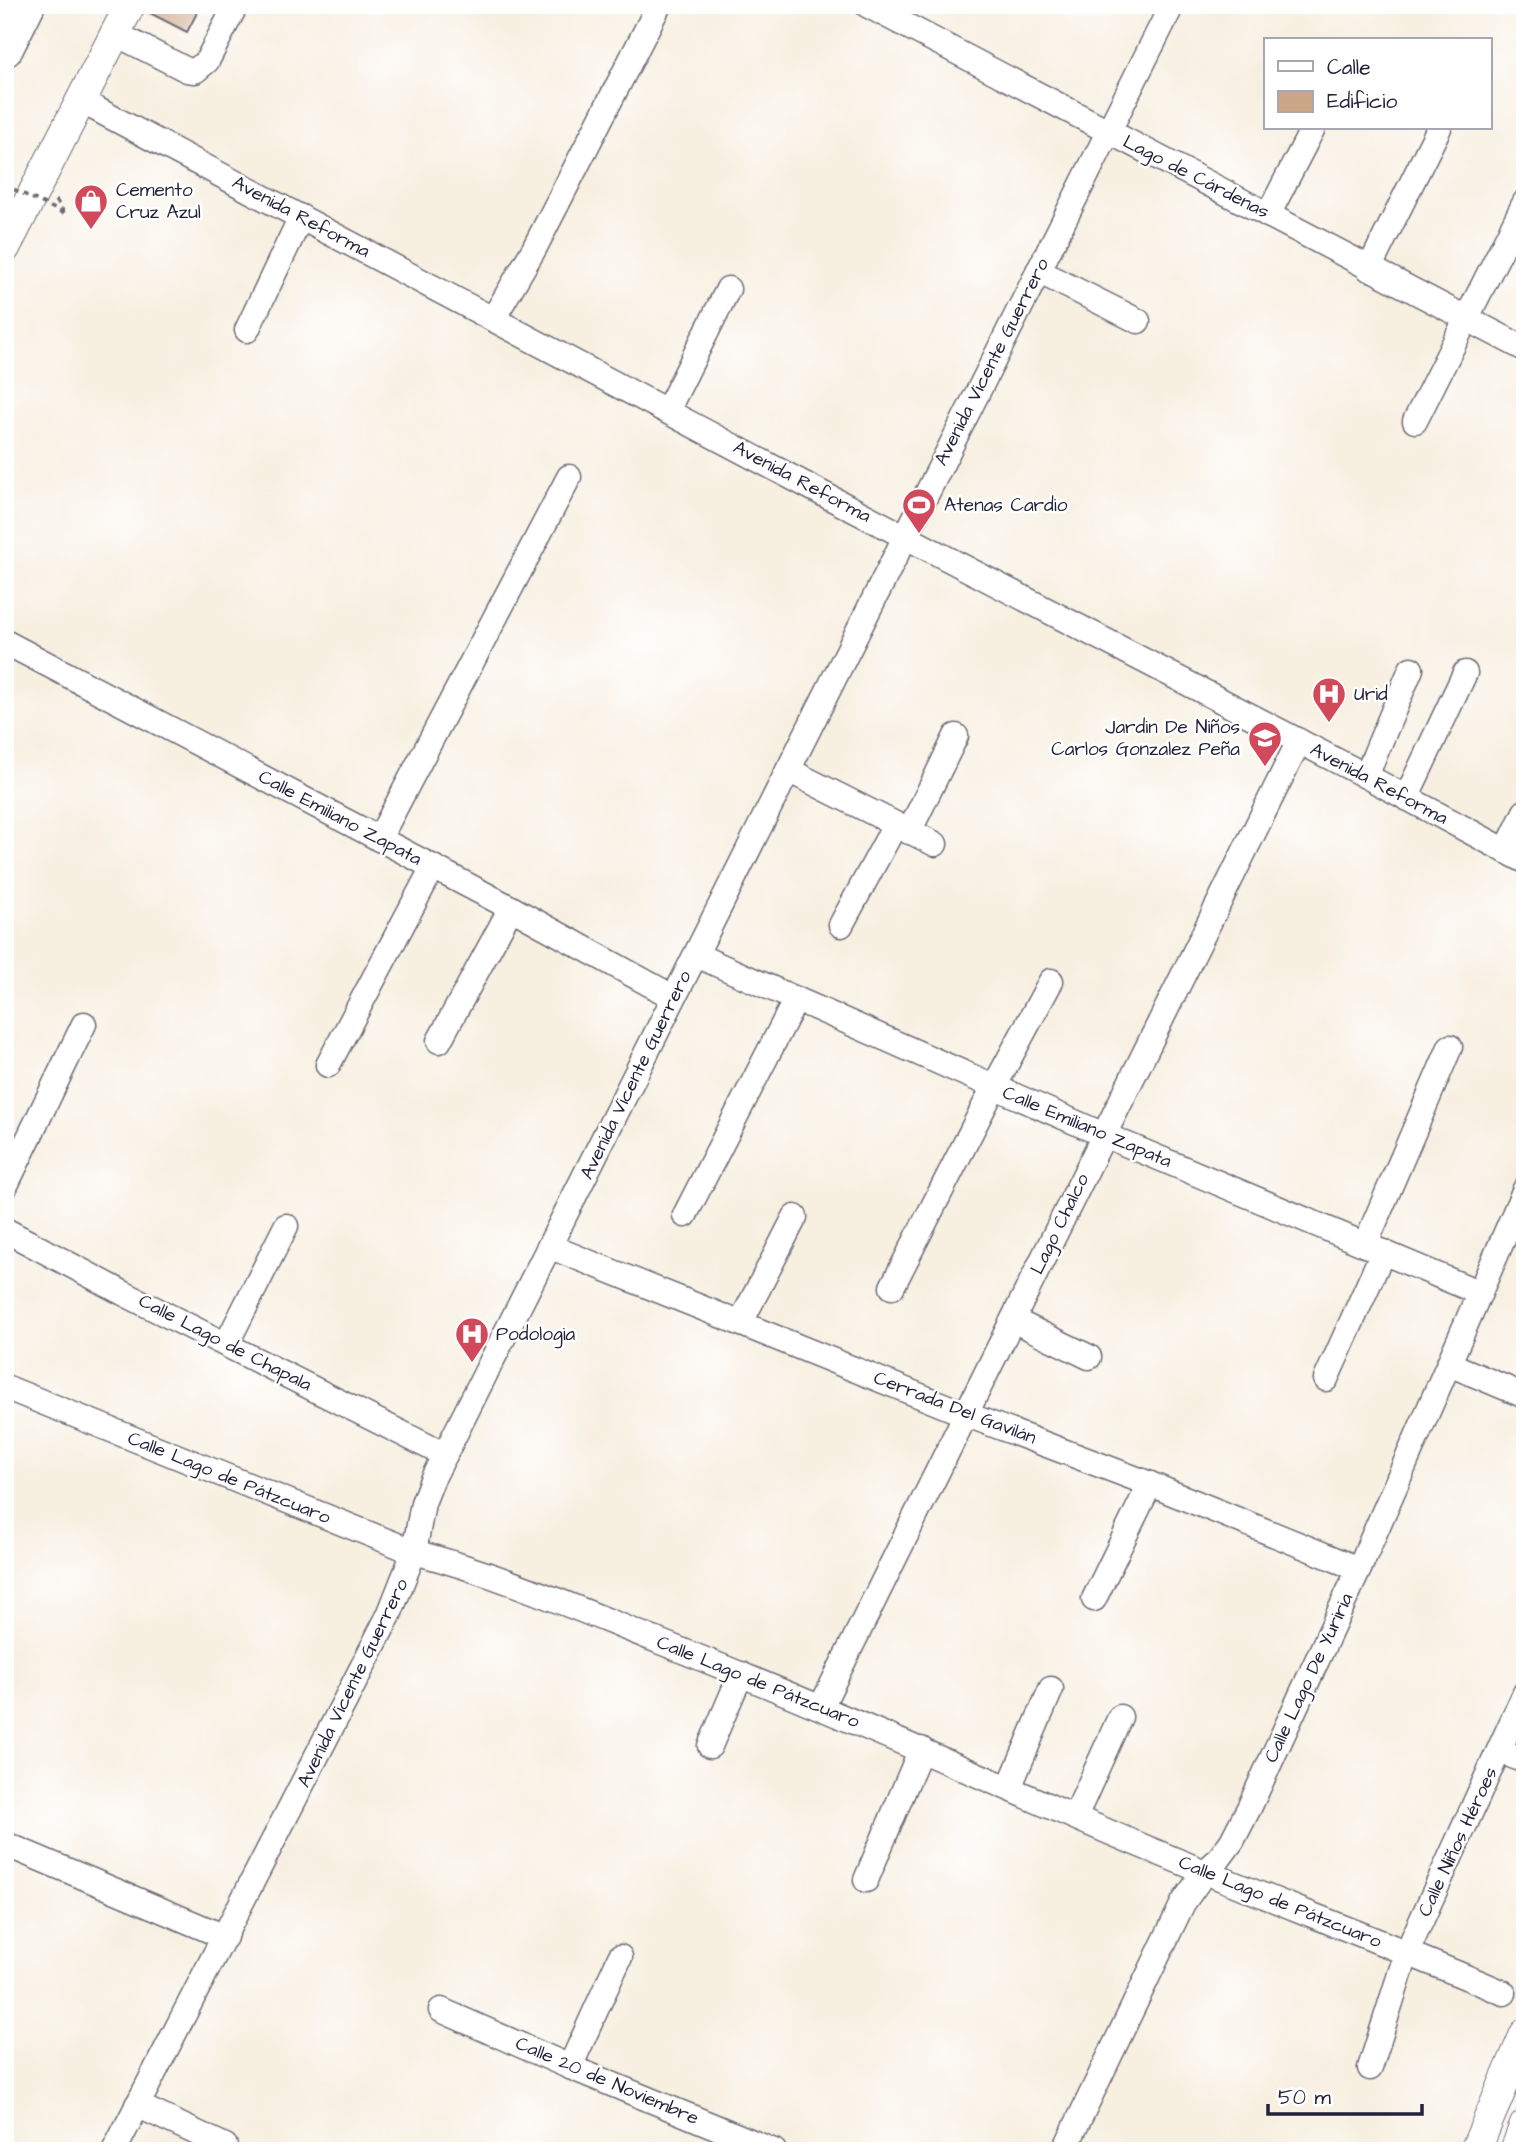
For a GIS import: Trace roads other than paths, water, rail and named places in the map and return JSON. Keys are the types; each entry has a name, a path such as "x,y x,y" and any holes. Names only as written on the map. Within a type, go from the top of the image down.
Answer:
{"highway":[{"path":"5,48 27,5"}],"main road":[{"path":"9,238 130,5"},
{"path":"1475,2151 1525,2034"},
{"path":"1515,2151 1525,2125"}],"street":[{"path":"116,34 187,70 195,71 207,61 236,5"},
{"path":"493,319 534,249 659,5"},
{"name":"Lago de Cárdenas","path":"867,5 1525,349"},
{"name":"Avenida Vicente Guerrero","path":"114,2151 389,1615 414,1552 423,1503 445,1455 1172,5"},
{"name":"Avenida Reforma","path":"81,102 1515,856"},
{"path":"1268,215 1312,130"},
{"path":"1369,269 1438,130"},
{"path":"1415,422 1525,202"},
{"path":"247,330 301,216"},
{"path":"1038,271 1138,321"},
{"path":"667,411 728,289"},
{"path":"379,839 569,477"},
{"name":"Calle Emiliano Zapata","path":"5,642 511,908 673,997"},
{"path":"1366,776 1411,669"},
{"path":"1406,798 1465,673"},
{"path":"841,925 956,736"},
{"name":"Lago Chalco","path":"821,1707 1299,741"},
{"path":"788,770 935,844"},
{"path":"1515,856 1525,812"},
{"path":"328,1065 433,867"},
{"path":"439,1041 511,908"},
{"name":"Calle Emiliano Zapata","path":"696,955 1104,1135 1480,1293"},
{"path":"892,1287 1051,981"},
{"path":"685,1215 796,999"},
{"path":"5,1186 84,1024"},
{"path":"1326,1379 1450,1047"},
{"name":"Calle Lago De Yuriria","path":"1064,2151 1183,1903 1204,1873 1232,1841 1250,1806 1359,1569 1525,1189"},
{"path":"741,1322 795,1217"},
{"path":"227,1343 286,1226"},
{"name":"Calle Lago de Chapala","path":"5,1230 123,1293 445,1455"},
{"name":"Cerrada Del Gavilán","path":"551,1247 1359,1569"},
{"path":"1013,1320 1089,1357"},
{"path":"1449,1363 1525,1396"},
{"name":"Calle Lago de Pátzcuaro","path":"5,1387 414,1552 508,1581 741,1674 921,1749 1204,1873 1504,1993"},
{"path":"1094,1598 1150,1484"},
{"path":"710,1746 741,1674"},
{"path":"1009,1788 1051,1689"},
{"name":"Calle Niños Héroes","path":"1370,2068 1407,1952 1525,1693"},
{"path":"1075,1818 1120,1717"},
{"path":"866,1880 921,1749"},
{"path":"1500,1751 1525,1761"},
{"path":"5,1844 225,1937"},
{"path":"570,2067 620,1957"},
{"name":"Calle 20 de Noviembre","path":"441,2010 770,2150"},
{"path":"137,2105 225,2146"}],"place":[{"name":"Cemento Cruz Azul","path":"91,231"},
{"name":"Atenas Cardio","path":"919,535"},
{"name":"Urid","path":"1329,724"},
{"name":"Jardin De Niños Carlos Gonzalez Peña","path":"1265,768"},
{"name":"Podologia","path":"472,1364"}]}
